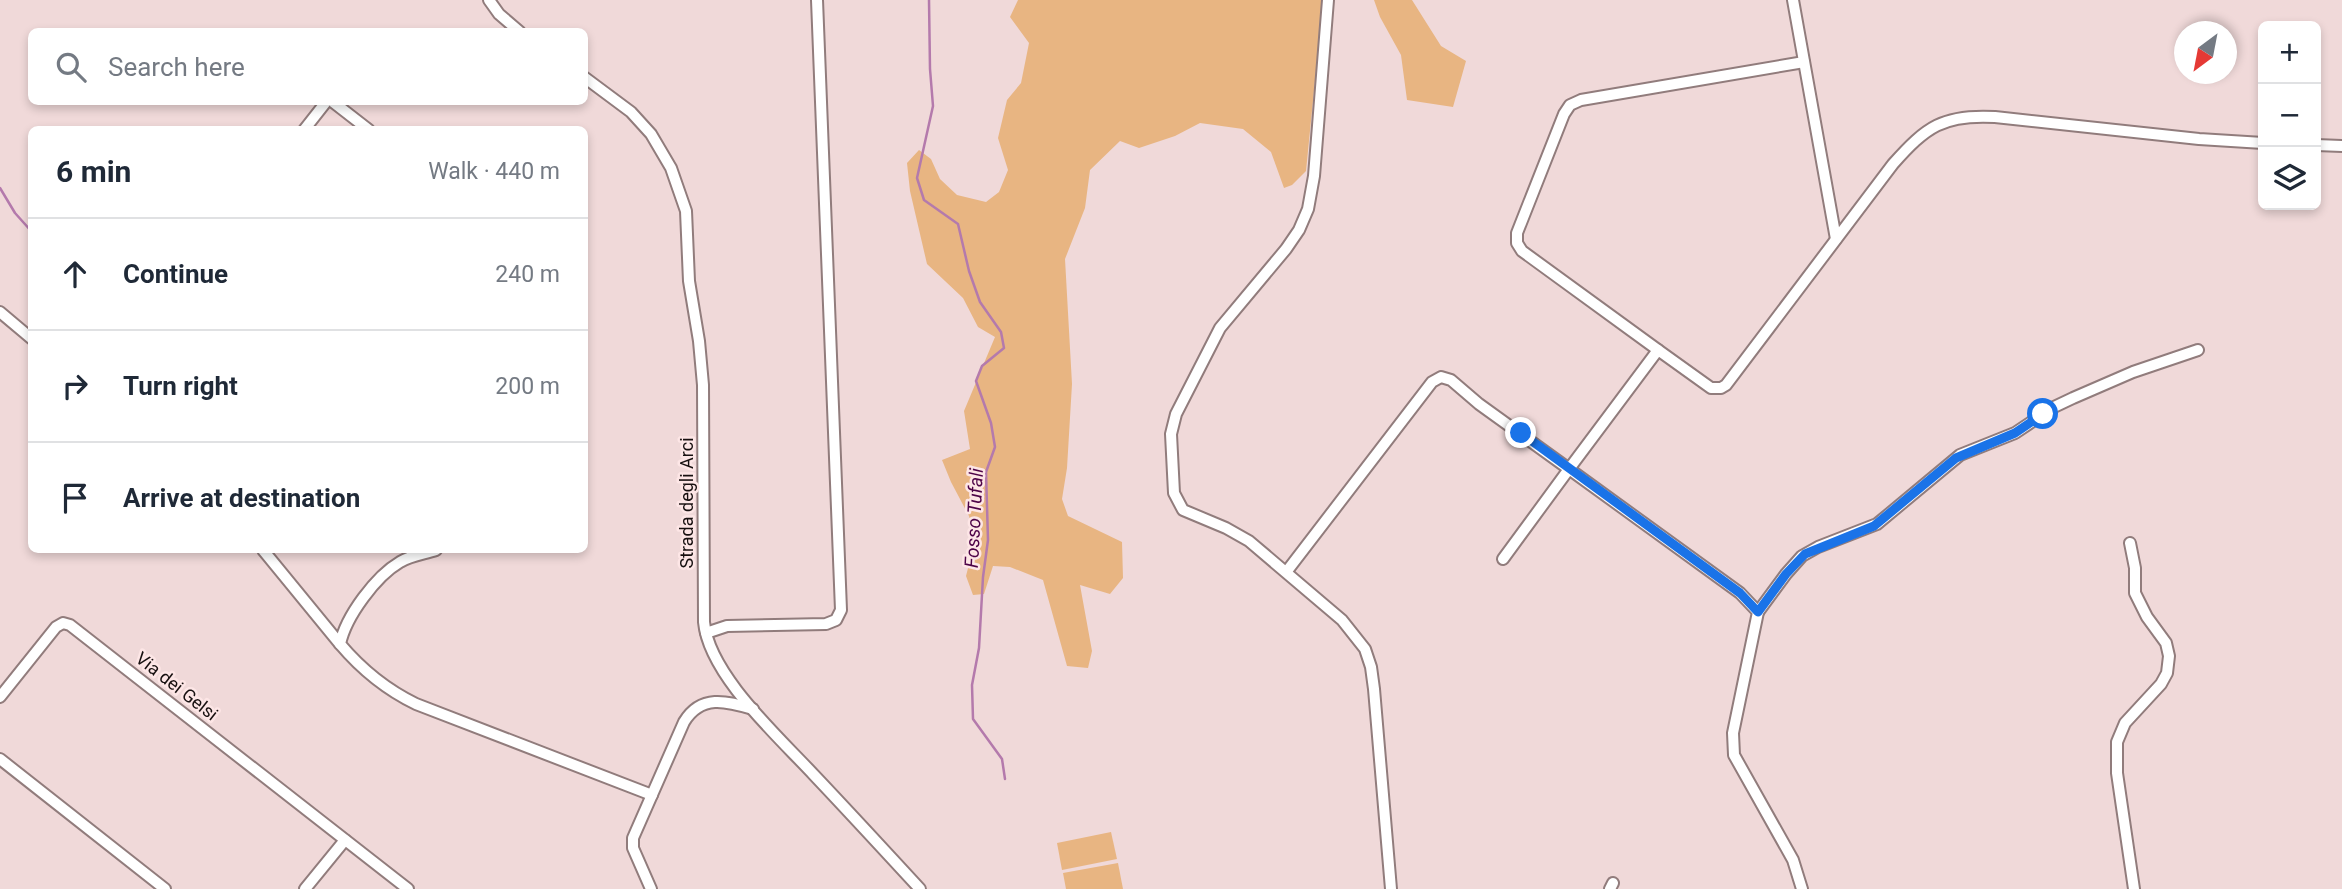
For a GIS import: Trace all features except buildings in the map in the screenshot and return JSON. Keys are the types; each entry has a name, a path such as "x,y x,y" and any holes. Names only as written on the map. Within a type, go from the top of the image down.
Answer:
{"street":[{"path":"489,0 515,28"},
{"path":"706,633 727,626 826,624 836,620 841,610 817,0"},
{"path":"1328,0 1314,176 1307,213 1289,245 1220,328 1176,414 1171,430 1174,493 1179,505 1186,512 1240,536 1287,572 1348,627 1362,644 1369,659 1377,713 1391,889"},
{"path":"1793,0 1836,239"},
{"path":"1804,62 1577,100 1564,114 1517,233 1517,243 1522,251 1709,386 1718,389 1724,387 1908,148 1926,131 1947,120 1995,117 2258,143"},
{"name":"Strada degli Arci","path":"588,80 631,112 651,134 671,168 687,211 689,281 703,385 706,633 722,669 753,709 919,889"},
{"path":"307,126 324,105"},
{"path":"337,105 364,126"},
{"path":"2321,145 2342,146"},
{"path":"0,312 28,336"},
{"path":"1503,559 1658,350"},
{"path":"1802,889 1793,860 1734,755 1733,733 1758,612 1802,556 1877,524 1956,458 2015,433 2049,410 2073,398 2133,372 2198,351"},
{"path":"1287,572 1438,377 1451,380 1479,404 1740,593 1758,612"},
{"path":"2130,542 2135,568 2133,585 2136,597 2151,624 2166,643 2169,656 2161,684 2124,723 2117,742 2117,773 2134,889"},
{"path":"264,553 340,644 370,675 408,700 652,794"},
{"path":"340,644 345,624 387,572 406,559 426,553"},
{"name":"Via dei Gelsi","path":"0,697 56,627 63,623 70,625 408,889"},
{"path":"651,889 632,845 634,835 674,742 687,719 695,709 715,702 753,709"},
{"path":"0,759 165,889"},
{"path":"305,889 345,840"}],"shaded area":[{"path":"1018,0 1323,0 1306,171 1292,185 1284,188 1271,152 1243,129 1200,123 1175,136 1139,148 1120,141 1090,170 1085,208 1065,259 1072,384 1067,468 1062,499 1068,516 1122,542 1123,578 1110,594 1080,585 1092,651 1088,668 1067,666 1043,580 1010,567 993,566 984,594 973,595 966,576 975,541 969,516 942,460 970,449 964,411 995,337 978,327 963,298 927,264 910,191 907,163 919,150 931,159 940,179 957,195 986,202 999,192 1008,170 998,138 1007,100 1021,83 1029,43 1010,17"},
{"path":"1374,0 1412,0 1441,46 1466,61 1453,107 1407,100 1401,55 1380,17"},
{"path":"1111,832 1117,859 1062,870 1057,843"},
{"path":"1118,863 1123,889 1066,889 1063,873"}],"waterway":[{"name":"Fosso Tufali","path":"929,0 933,106 917,178 924,200 958,224 969,271 980,302 1001,332 1004,348 982,366 976,381 991,423 995,447 986,472 988,540 979,648 972,685 973,719 1002,759 1005,779"},
{"path":"0,188 15,213 28,228"}],"route":[{"path":"1521,433 1740,593 1758,612 1786,574 1805,554 1874,526 1956,458 2015,433 2043,414"}]}
